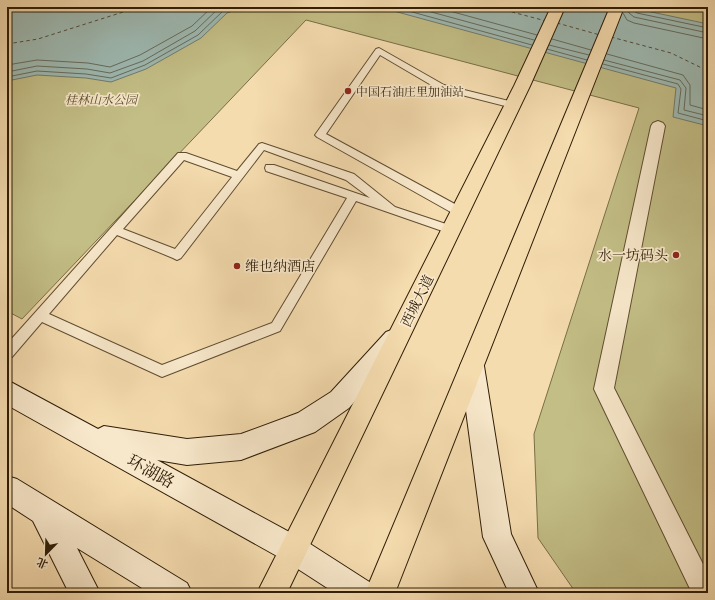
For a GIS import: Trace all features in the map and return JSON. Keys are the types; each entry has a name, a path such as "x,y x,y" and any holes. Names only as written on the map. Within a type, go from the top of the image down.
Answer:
{"highway":[{"name":"西城大道","path":"272,593 456,221 517,96 558,7"},
{"path":"380,593 580,102 617,7"}],"main road":[{"path":"90,437 187,452 241,447 306,423 340,400 402,331"},
{"path":"472,366 497,537 524,593"},
{"name":"环湖路","path":"7,392 294,550 362,593"},
{"path":"7,489 177,593"},
{"path":"43,511 85,593"}],"street":[{"path":"658,126 604,389 706,593"}],"lane":[{"path":"456,221 320,134 379,51 441,87 517,96"},
{"path":"115,230 177,255 262,146 350,177 391,209"},
{"path":"7,353 182,156 239,176"},
{"path":"270,168 391,209 456,221"},
{"path":"40,316 162,371 276,327 353,196"}],"green space":[{"name":"桂林山水公园","path":"7,7 708,7 708,593 576,593 538,538 534,434 639,108 306,20 22,319 7,311"}],"water":[{"path":"7,7 245,7 227,13 201,38 146,69 111,82 86,78 37,75 7,81"},
{"path":"379,7 628,7 708,24 708,126 673,117 676,88"}],"ferry route":[{"path":"7,44 38,39 139,7"},
{"path":"493,7 546,21"},
{"path":"557,23 600,35"},
{"path":"611,37 671,53 708,71"}],"place":[{"name":"中国石油庄里加油站","path":"348,91"},
{"name":"水一坊码头","path":"676,255"},
{"name":"维也纳酒店","path":"237,266"}]}
